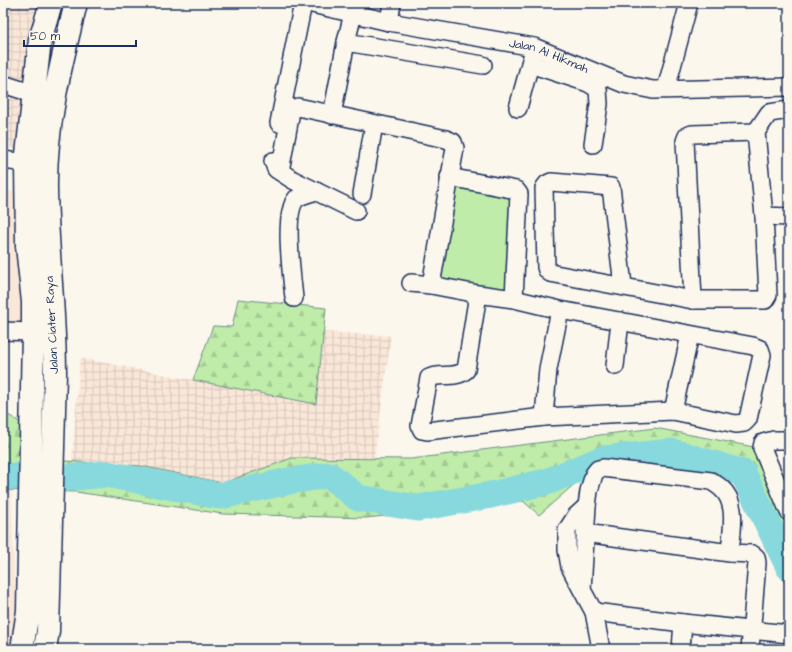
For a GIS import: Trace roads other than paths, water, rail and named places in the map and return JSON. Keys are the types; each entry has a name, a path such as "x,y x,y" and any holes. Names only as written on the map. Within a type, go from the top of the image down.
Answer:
{"main road":[{"name":"Jalan Ciater Raya","path":"45,649 48,631 40,503 31,450 33,302 27,246 26,164 40,40 50,3"},
{"name":"Jalan Ciater Raya","path":"22,649 28,611 40,503 53,453 55,342 46,188 49,130 61,61 76,3"}],"street":[{"path":"303,3 278,125 273,161 276,169 293,180 356,211"},
{"name":"Jalan Al Hikmah","path":"308,3 388,22 534,47 624,84 653,90 789,87"},
{"path":"388,22 392,3"},
{"path":"666,89 689,3"},
{"path":"332,115 353,14"},
{"path":"346,42 483,65"},
{"path":"518,108 534,47"},
{"path":"530,64 588,83 598,89 599,104 593,144"},
{"path":"3,84 34,94"},
{"path":"281,166 291,109 298,107 446,139 453,142 454,148 431,285"},
{"path":"623,285 611,187 551,182 547,184 544,188 547,270 550,272 623,285 693,300 765,300 767,298 764,216 756,132 769,113 789,110"},
{"path":"362,194 374,124"},
{"path":"693,300 685,141 687,136 692,134 756,132"},
{"path":"3,160 26,164"},
{"path":"449,177 516,190 519,194 514,299"},
{"path":"294,298 290,249 291,209 298,197 316,191"},
{"path":"764,216 789,217"},
{"path":"411,283 514,299 560,310 754,346 760,349 762,355 748,419 744,423 736,424 672,411 544,417 427,431 421,428 421,419 429,378 434,376 460,374 466,370 478,294"},
{"path":"544,417 548,369 560,310"},
{"path":"615,366 620,321"},
{"path":"3,331 33,332"},
{"path":"672,411 690,335"},
{"path":"789,440 768,441 763,443 762,448 789,512"},
{"path":"582,590 587,506 594,474 598,469 603,468 711,481 722,488 730,501 733,511 730,553"},
{"path":"587,506 576,516 567,530 567,550 570,567 594,612 601,649"},
{"path":"585,533 730,553 752,554 756,557 757,563 750,649"},
{"path":"594,612 789,634"},
{"path":"681,649 683,623"}],"waterway":[{"path":"3,476 66,478 106,474 220,496 289,481 329,475 358,498 418,508 491,495 549,481 603,459 672,452 743,473 789,567"}]}
